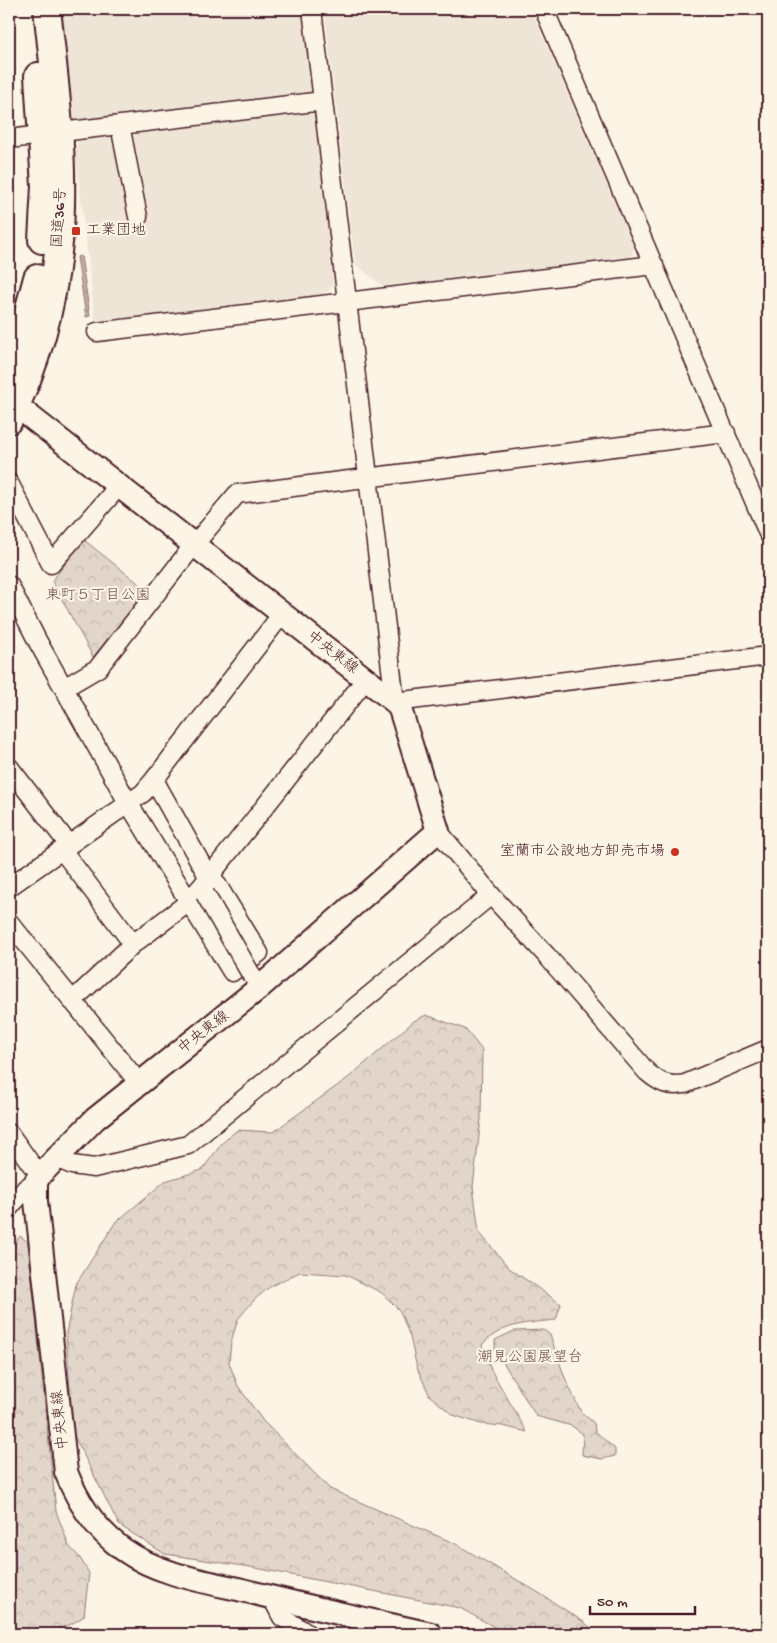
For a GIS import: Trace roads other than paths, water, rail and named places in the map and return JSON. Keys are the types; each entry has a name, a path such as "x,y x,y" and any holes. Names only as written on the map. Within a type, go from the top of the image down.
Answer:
{"highway":[{"name":"国道36号","path":"11,409 37,351 51,301 63,200 51,134 39,84 29,9"},
{"name":"国道36号","path":"9,374 34,294 41,254 45,186 51,134 47,9"}],"main road":[{"name":"中央東線","path":"11,409 118,487 396,702"},
{"path":"396,702 400,709 438,831"},
{"name":"中央東線","path":"431,1634 272,1598 169,1572 125,1551 108,1538 94,1523 79,1500 66,1472 36,1201 44,1171 95,1119 438,831"}],"street":[{"path":"312,9 396,702 768,656"},
{"path":"544,9 768,533"},
{"path":"9,139 323,101"},
{"path":"120,125 138,217"},
{"path":"97,332 654,265"},
{"path":"64,688 98,668 193,546 237,494 726,433"},
{"path":"9,483 51,564 118,487"},
{"path":"10,593 129,803 232,972 259,953 207,883"},
{"path":"9,887 143,793 282,614"},
{"path":"72,1001 133,944 188,901 207,883 366,679"},
{"path":"10,770 133,944"},
{"path":"154,780 256,982"},
{"path":"438,831 490,895 548,956 647,1072 659,1083 672,1086 685,1084 768,1050"},
{"path":"11,1199 44,1171 72,1165 94,1168 188,1145 490,895"},
{"path":"9,922 139,1083"},
{"path":"9,1133 31,1164 44,1171"},
{"path":"272,1598 282,1617 308,1634"}],"water":[{"path":"81,256 90,316 86,317 77,257"}],"place":[{"name":"工業団地","path":"76,231"},
{"name":"室蘭市公設地方卸売市場","path":"675,852"}],"park label":[{"name":"東町５丁目公園","path":"98,596"},
{"name":"潮見公園展望台","path":"530,1358"}]}
